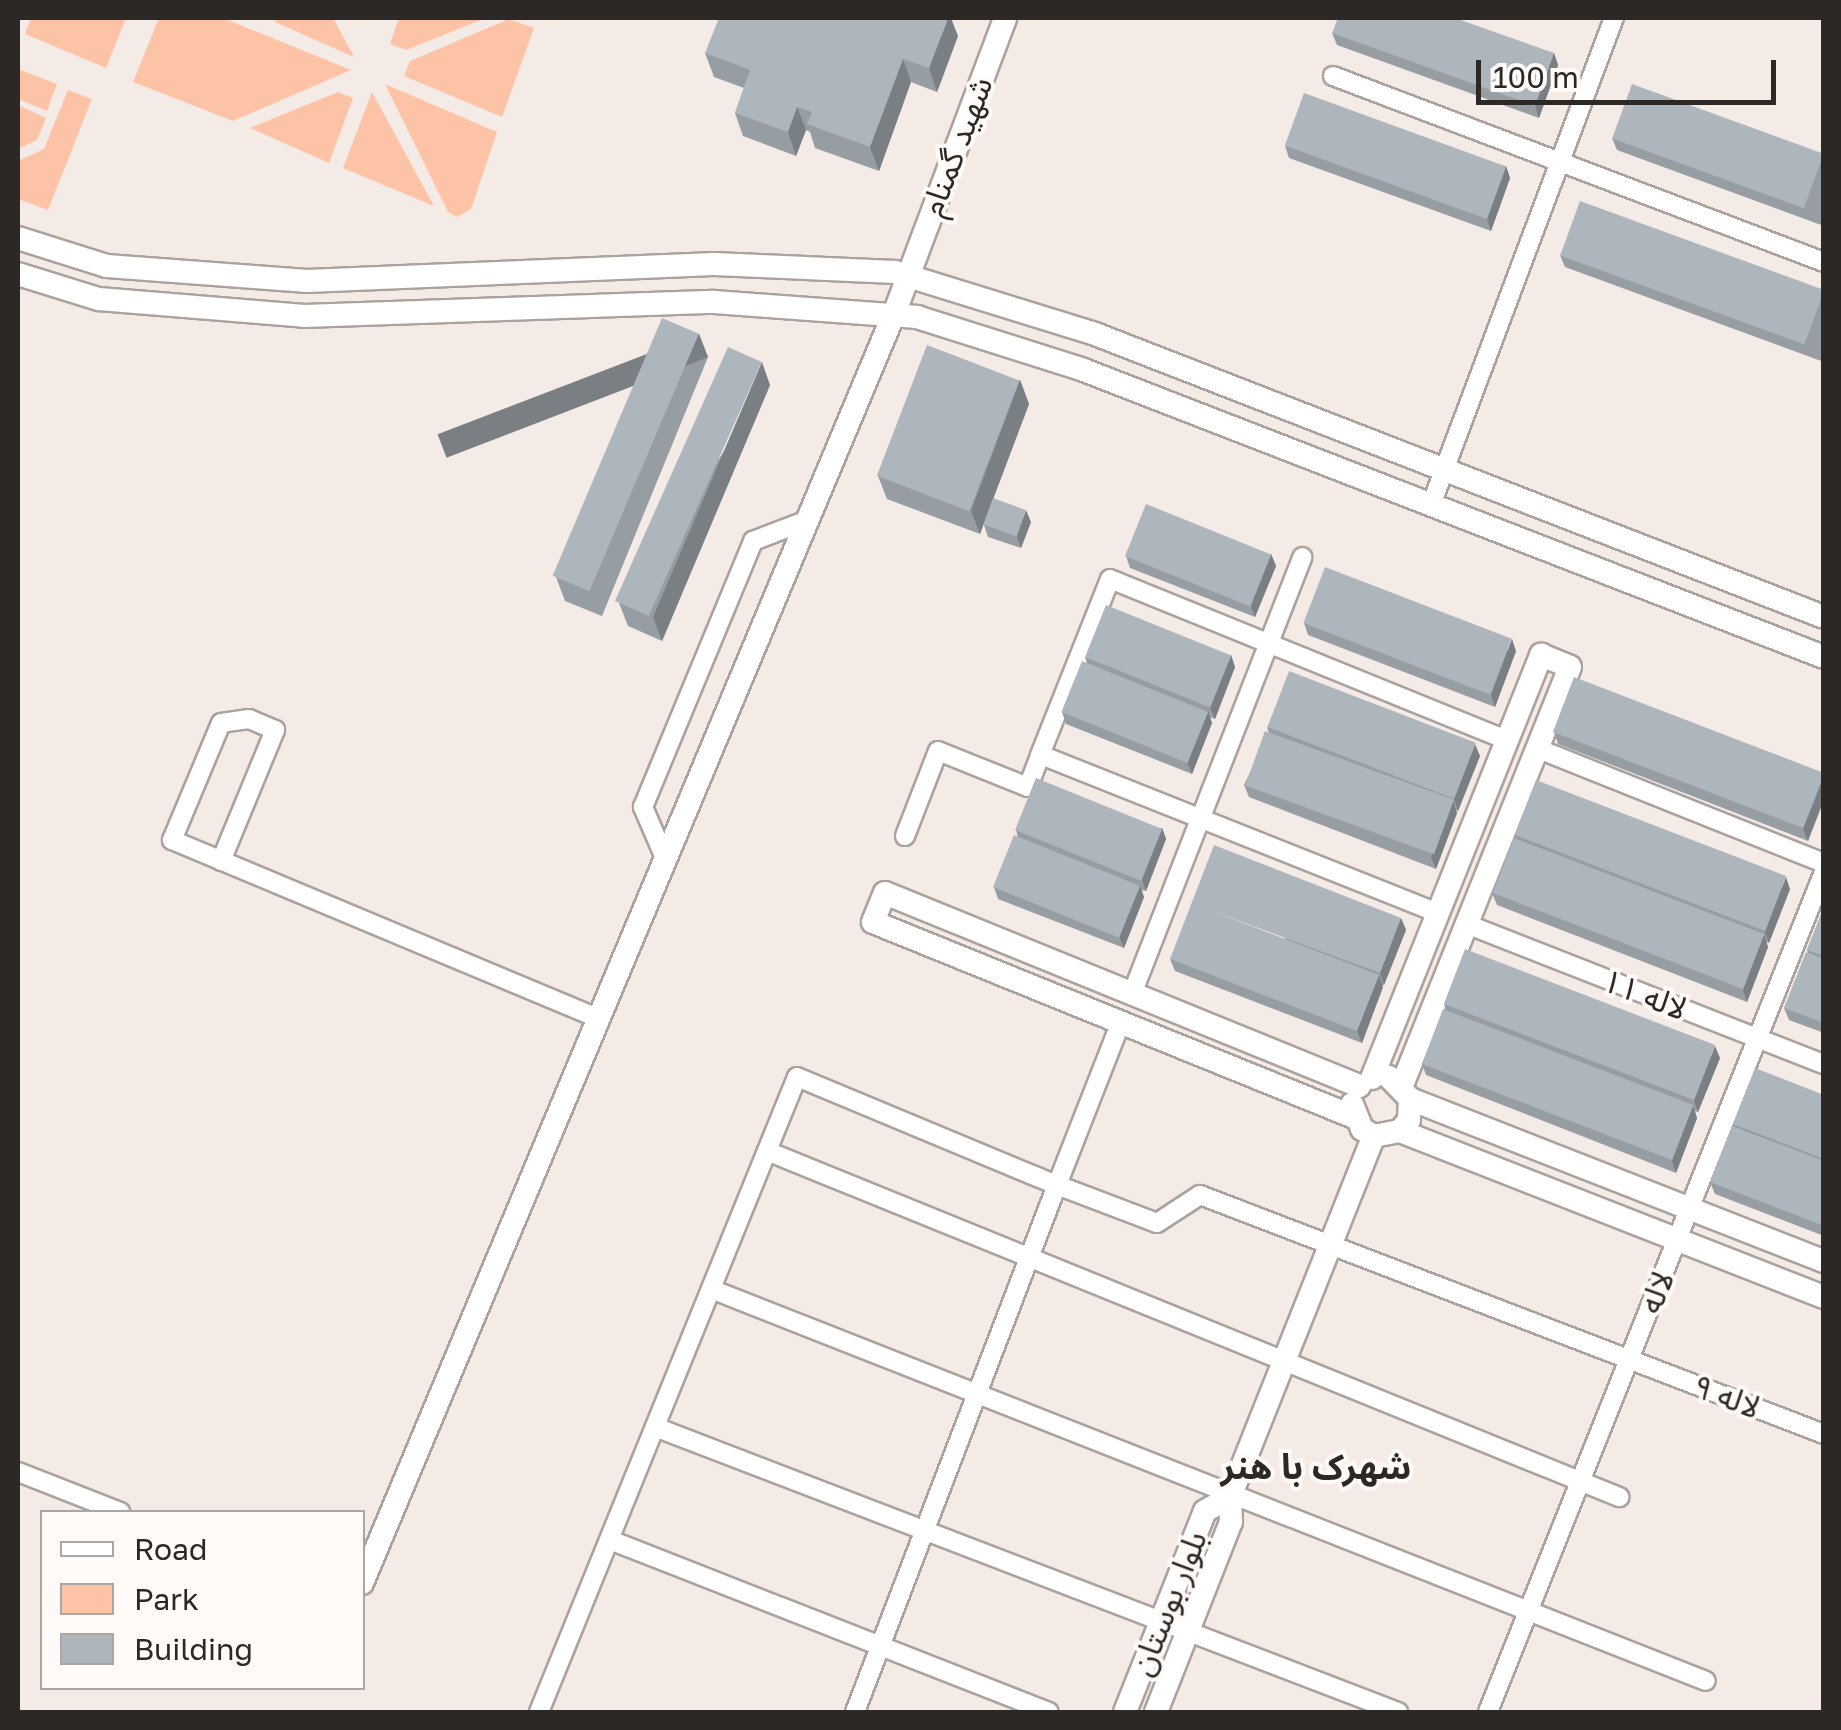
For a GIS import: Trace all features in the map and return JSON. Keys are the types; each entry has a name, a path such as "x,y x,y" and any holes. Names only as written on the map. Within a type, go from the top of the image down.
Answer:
{"street":[{"name":"شهید گمنام","path":"365,1576 894,314 1005,18"},
{"path":"1431,505 1614,18"},
{"path":"1333,76 1824,262"},
{"path":"18,238 107,266 307,281 714,264 906,275 1095,334 1824,617"},
{"path":"18,274 99,299 304,316 714,302 894,314 1082,369 1824,657"},
{"path":"664,858 643,807 752,541 805,521"},
{"path":"855,1712 1302,558"},
{"path":"905,836 938,752 1028,787 1110,579 1507,740"},
{"path":"1354,1117 1365,1082 1542,656 1570,667 1466,924 1406,1092 1409,1120 1400,1130"},
{"path":"221,861 275,730 249,719 220,723 172,840 221,861 598,1018"},
{"path":"1536,748 1824,863"},
{"path":"1040,755 1438,913"},
{"name":"لاله","path":"1488,1712 1824,872"},
{"path":"1374,1136 1354,1117 873,922 884,893 1132,994 1365,1082 1406,1092 1824,1261"},
{"name":"لاله ۱۱","path":"1466,924 1824,1064"},
{"path":"539,1712 797,1077 1057,1185"},
{"path":"1374,1136 1400,1130 1824,1297"},
{"path":"1230,1496 1374,1136"},
{"path":"767,1151 1619,1497"},
{"name":"لاله ۹","path":"1057,1185 1157,1224 1200,1195 1332,1242 1824,1434"},
{"path":"711,1289 1706,1681"},
{"path":"655,1428 1398,1712"},
{"path":"18,1472 115,1510"},
{"name":"بلوار بوستان","path":"1124,1712 1204,1510 1230,1496 1231,1522 1156,1712"},
{"path":"610,1540 1049,1712"}],"green space":[{"path":"31,18 126,18 106,68 25,34"},
{"path":"159,18 223,18 351,70 233,121 133,82"},
{"path":"277,18 333,18 354,57 275,22"},
{"path":"399,18 486,18 406,50 390,44"},
{"path":"509,19 534,28 502,117 404,76 410,61"},
{"path":"18,69 57,84 47,111 18,99"},
{"path":"385,84 497,132 471,209 457,217 448,212"},
{"path":"68,90 92,99 48,210 18,199 18,161 44,149"},
{"path":"338,92 353,98 329,163 250,128"},
{"path":"372,92 434,206 343,168"},
{"path":"18,105 46,118 37,140 18,149"}],"building":[{"path":"719,18 948,18 929,68 903,59 870,147 807,124 812,112 797,107 788,132 735,113 750,70 705,53"},
{"path":"1338,18 1455,18 1554,53 1535,106 1332,33"},
{"path":"1632,84 1824,154 1804,208 1612,139"},
{"path":"1304,93 1506,167 1487,219 1285,146"},
{"path":"1580,201 1824,290 1804,344 1560,256"},
{"path":"662,318 699,334 589,591 553,576"},
{"path":"927,345 1019,380 969,511 877,476"},
{"path":"728,347 762,362 649,616 615,601"},
{"path":"993,498 1026,510 1016,536 983,524"},
{"path":"1146,504 1271,555 1250,606 1125,556"},
{"path":"1325,567 1512,639 1490,695 1303,623"},
{"path":"1106,605 1231,656 1210,707 1085,657"},
{"path":"1082,661 1208,712 1187,763 1061,712"},
{"path":"1289,671 1476,743 1454,799 1267,727"},
{"path":"1574,677 1824,773 1803,828 1553,732"},
{"path":"1265,731 1454,800 1434,854 1245,786"},
{"path":"1036,778 1162,829 1141,881 1015,830"},
{"path":"1536,780 1786,876 1765,931 1515,835"},
{"path":"1014,835 1140,886 1119,938 993,887"},
{"path":"1514,838 1764,934 1743,989 1493,893"},
{"path":"1214,845 1401,918 1380,973 1207,909 1379,975 1357,1031 1170,959"},
{"path":"1824,907 1824,956 1807,950"},
{"path":"1465,949 1715,1045 1694,1100 1444,1004"},
{"path":"1806,952 1824,959 1824,1023 1784,1008"},
{"path":"1443,1009 1693,1105 1672,1160 1422,1064"},
{"path":"1755,1068 1824,1095 1824,1159 1733,1124"},
{"path":"1732,1126 1824,1161 1824,1226 1710,1182"}],"district":[{"name":"شهرک با هنر","path":"1316,1466"}]}
